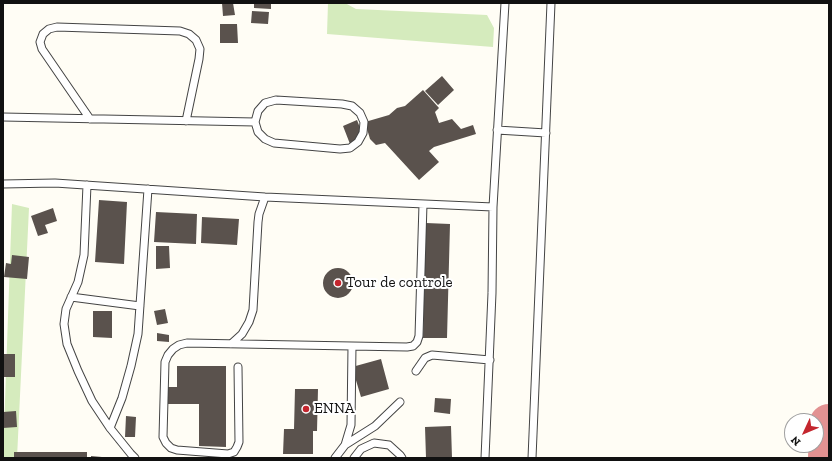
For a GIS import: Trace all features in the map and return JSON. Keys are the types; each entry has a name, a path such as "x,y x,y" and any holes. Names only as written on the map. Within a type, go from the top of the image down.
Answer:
{"lane":[{"path":"485,458 490,360 493,207 505,3"},
{"path":"532,458 551,3"},
{"path":"90,119 42,49 40,42 43,34 49,29 57,27 180,31 189,34 196,40 200,49 186,121"},
{"path":"276,100 342,104 352,106 360,113 364,122 363,133 358,142 350,148 340,149 274,143 265,139 258,132 255,122 258,111 261,107 265,103 276,100"},
{"path":"3,117 255,122"},
{"path":"497,130 546,133"},
{"path":"3,184 87,185 265,197 493,207"},
{"path":"87,185 84,255 78,282 66,309 64,324 67,344 92,401 110,428 130,454 135,458"},
{"path":"110,428 122,398 138,334 148,189"},
{"path":"231,344 242,334 249,322 253,310 258,222 265,197"},
{"path":"238,367 238,448 234,452 228,454 177,450 171,448 163,437 165,362 168,355 179,344 413,346 417,342 419,336 423,204"},
{"path":"71,297 140,306"},
{"path":"345,445 351,425 352,346"},
{"path":"416,371 425,358 432,354 490,360"},
{"path":"335,458 345,445 375,426 400,402"},
{"path":"354,458 361,449 374,443 389,445 402,458"}],"green space":[{"path":"328,3 345,3 356,9 487,15 494,28 493,47 327,34"},
{"path":"12,204 29,208 17,458 3,458"}],"building":[{"path":"222,3 233,3 235,15 223,16"},
{"path":"254,3 271,3 271,9 254,8"},
{"path":"252,11 269,12 268,24 251,23"},
{"path":"220,24 237,24 238,43 220,43"},
{"path":"442,76 454,90 438,105 425,91"},
{"path":"423,90 439,108 435,112 439,123 452,119 461,129 473,125 476,134 434,147 429,151 439,162 419,180 385,143 376,145 370,139 365,122 389,115 397,108 405,106"},
{"path":"357,120 364,138 350,144 343,126"},
{"path":"99,200 127,202 124,264 95,262"},
{"path":"53,208 57,221 45,225 48,233 38,236 31,216"},
{"path":"156,212 197,214 196,244 154,242"},
{"path":"202,217 239,219 237,245 201,243"},
{"path":"426,223 450,224 447,338 423,338"},
{"path":"156,246 169,246 170,268 156,269"},
{"path":"12,255 29,257 27,279 4,277 6,263 11,264"},
{"name":"Tour de controle","path":"338,268 349,272 353,283 349,294 338,298 327,294 323,283 327,272"},
{"path":"165,309 168,323 157,325 154,311"},
{"path":"93,311 112,311 112,338 93,337"},
{"path":"157,333 169,335 169,342 157,341"},
{"path":"3,354 15,354 15,377 3,377"},
{"path":"381,359 389,389 361,397 352,367"},
{"path":"177,366 226,366 226,447 199,446 199,404 165,404 165,387 177,387"},
{"name":"ENNA","path":"295,389 318,389 317,431 313,431 313,454 283,454 284,429 294,429"},
{"path":"435,398 451,399 450,414 434,412"},
{"path":"16,411 17,427 3,428 3,412"},
{"path":"126,416 136,417 135,437 125,437"},
{"path":"451,426 452,458 426,458 425,427"},
{"path":"14,452 87,452 87,458 14,458"},
{"path":"91,456 102,457 102,458 91,458"}],"taxiway":[{"path":"828,458 829,424"}],"place":[{"name":"Tour de controle","path":"338,283"},
{"name":"ENNA","path":"306,409"}]}
